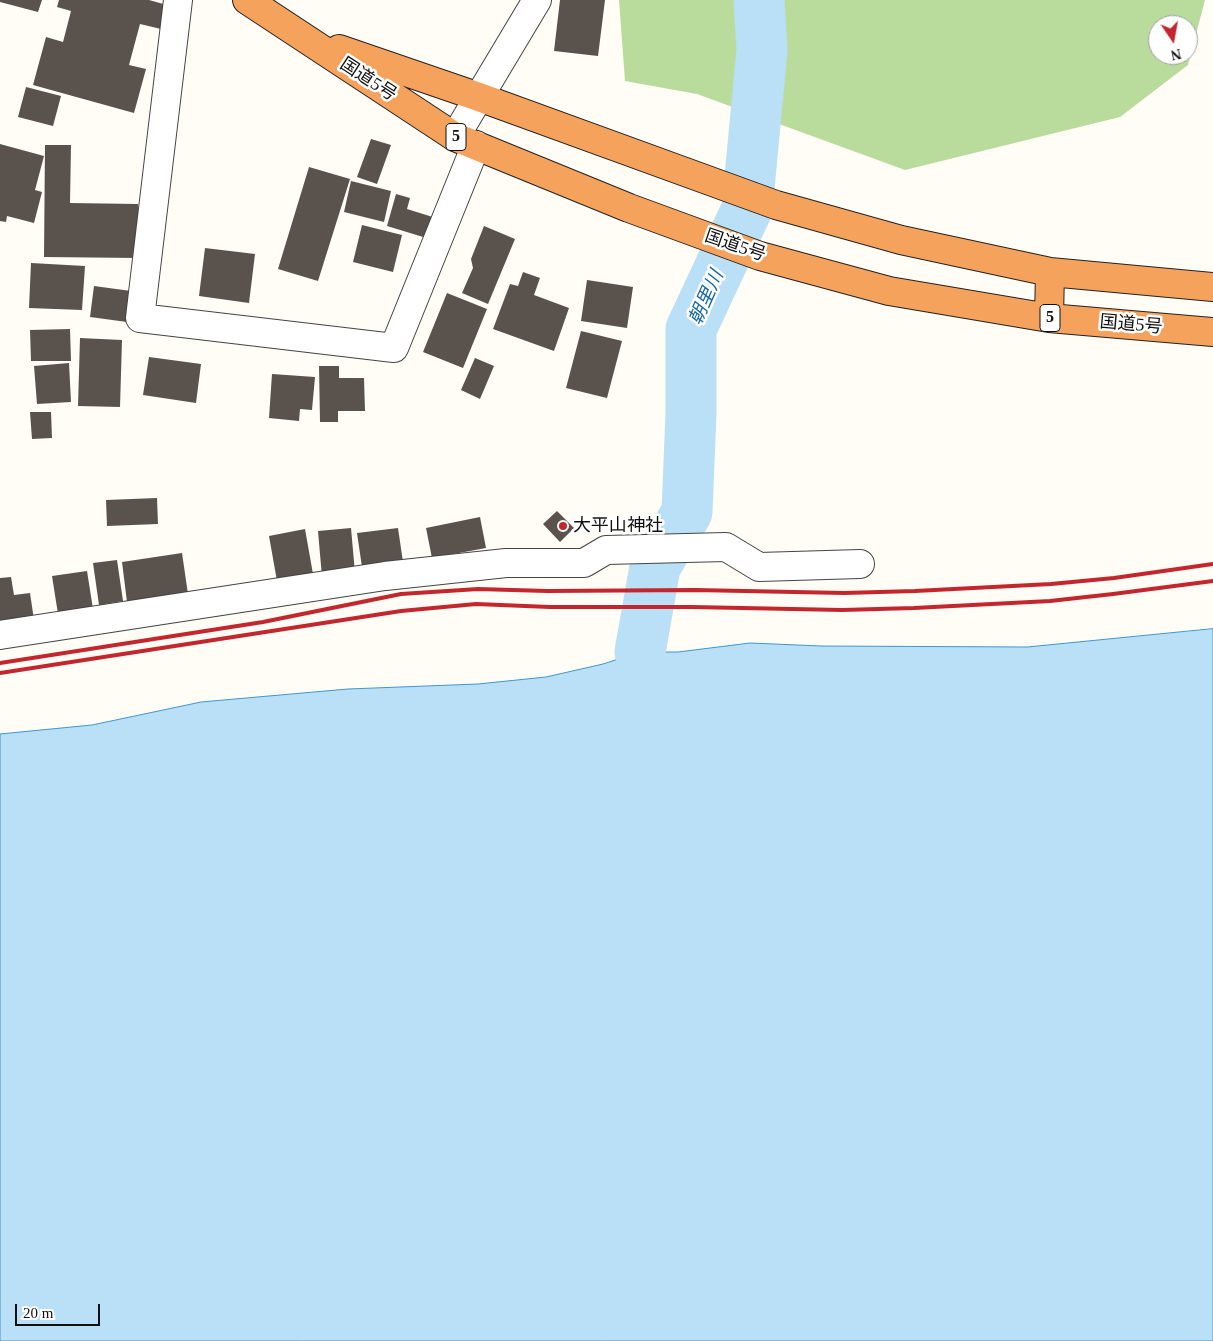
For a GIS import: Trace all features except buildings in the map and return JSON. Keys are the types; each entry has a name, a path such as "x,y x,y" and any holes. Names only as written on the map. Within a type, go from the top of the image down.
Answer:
{"highway":[{"name":"国道5号","path":"247,0 466,141 629,208 760,256 889,291 1049,318 1213,332"},
{"name":"国道5号","path":"299,35 479,97 776,206 901,240 1050,272 1213,287"},
{"path":"1049,318 1050,272"}],"street":[{"path":"178,0 140,318 394,348 466,141 479,97 537,0"},
{"path":"0,635 385,576 506,563 584,562 606,550 726,547 759,567 860,564"}],"green space":[{"path":"619,0 1205,0 1198,27 1198,15 1148,15 1148,65 1188,65 1120,117 905,170 697,94 625,81"}],"water":[{"path":"1213,629 1213,1341 0,1341 0,734 92,725 201,702 348,689 478,684 546,677 603,664 640,652 678,652 750,643 821,646 1027,647"}],"waterway":[{"name":"朝里川","path":"640,652 655,567 687,512 691,413 691,329 747,209 762,50 759,0"}],"railway":[{"path":"0,663 263,622 401,594 478,589 844,593 915,591 1051,584 1114,578 1213,564"},
{"path":"0,673 401,611 476,604 550,607 842,610 914,608 1050,601 1213,581"}],"place":[{"name":"大平山神社","path":"563,526"}]}
